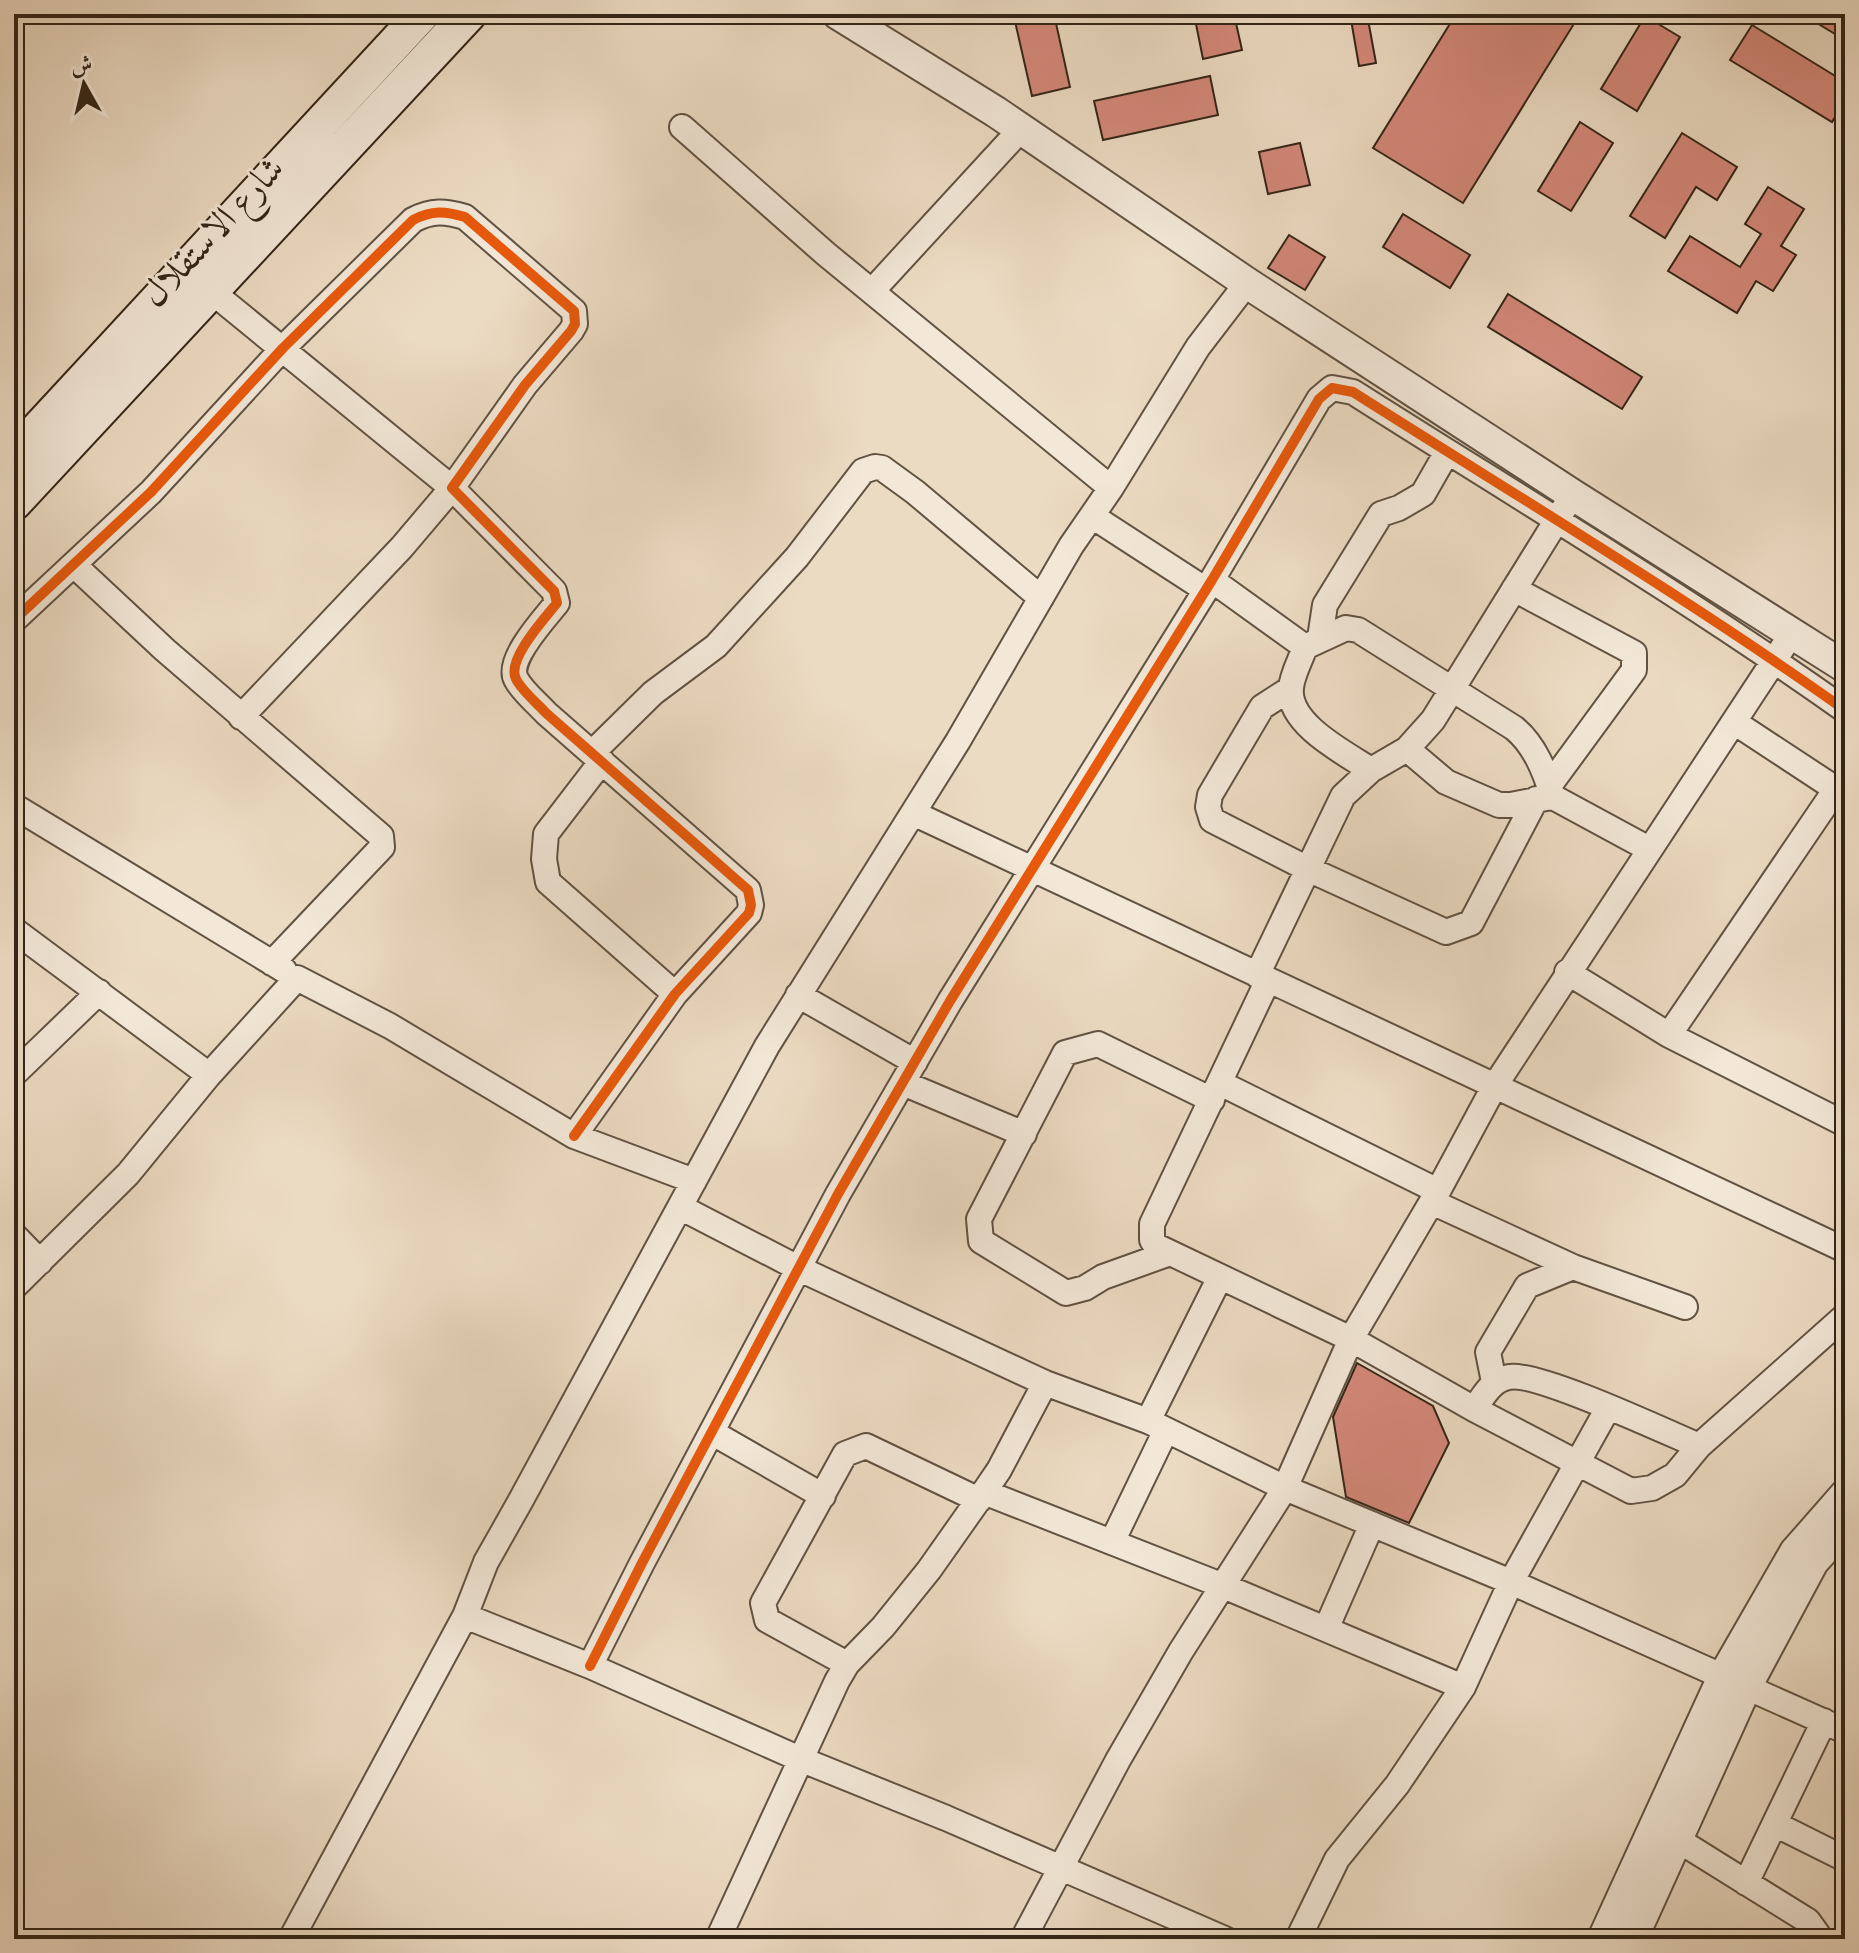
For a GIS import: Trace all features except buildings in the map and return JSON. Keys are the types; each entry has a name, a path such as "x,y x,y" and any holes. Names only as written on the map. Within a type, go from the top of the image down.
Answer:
{"main road":[{"name":"شارع الاستقلال","path":"14,455 422,14"},
{"name":"شارع الاستقلال","path":"14,503 469,14"}],"street":[{"path":"838,14 1021,129 1247,283 1565,507 1845,710"},
{"path":"682,127 826,254 1111,488"},
{"path":"873,290 1021,129"},
{"path":"14,620 151,492 283,348 413,220 426,213 445,211 465,217 574,311 576,318 571,331 525,385 452,488 402,547 241,717"},
{"path":"291,1939 465,1616 499,1535 730,1112 798,995 958,741 1092,516 1198,347 1247,283"},
{"path":"211,291 452,488 554,591 557,603 519,654 514,673 517,681 546,713 748,890 751,898 749,913 675,994 574,1136"},
{"path":"590,1666 838,1194 915,1062 1209,585 1319,399 1332,388 1353,392 1447,452 1565,507 1792,633 1845,667"},
{"path":"1447,452 1423,494 1381,514 1325,605 1313,642 1290,689 1262,707 1210,795 1208,807 1212,820 1308,869 1446,932 1471,923 1546,794 1634,670 1634,653 1514,589"},
{"path":"675,994 548,882 544,859 546,834 597,757 653,693 716,646 797,557 863,471 869,468 882,468 915,492 1041,598"},
{"path":"1565,507 1433,720 1407,749 1371,770 1343,796 1308,869 1216,1092 1152,1224 1152,1240 1156,1246 1170,1253 1351,1339 1474,1409 1631,1491 1652,1488 1675,1475 1699,1446 1845,1316"},
{"path":"1092,516 1313,642"},
{"path":"74,565 165,650 381,836 382,847 272,963"},
{"path":"1313,642 1346,628 1358,630 1524,736 1545,773 1546,794"},
{"path":"1023,1939 1118,1760 1221,1585 1285,1488 1351,1339 1435,1197 1494,1087 1792,633"},
{"path":"1290,689 1294,709 1315,733 1371,770"},
{"path":"1669,1035 1840,792 1734,722"},
{"path":"1407,749 1446,782 1499,805 1511,805 1546,794 1649,849"},
{"path":"14,806 297,978 390,1026 574,1136 694,1181"},
{"path":"913,813 1845,1250"},
{"path":"14,930 209,1075"},
{"path":"1567,972 1669,1035 1845,1124"},
{"path":"14,1287 128,1174 209,1075 297,978"},
{"path":"14,1074 99,992"},
{"path":"798,995 915,1062"},
{"path":"1170,1253 1066,1293 981,1241 979,1219 1065,1053 1098,1044 1216,1092 1573,1267 1685,1307"},
{"path":"903,1083 1024,1134"},
{"path":"680,1207 800,1269 1045,1383 1157,1426 1285,1488 1511,1582 1834,1726 1775,1824 1746,1883"},
{"path":"14,1235 40,1262"},
{"path":"1494,1382 1488,1352 1527,1286 1573,1267"},
{"path":"1112,1542 1220,1277"},
{"path":"1474,1409 1494,1382 1511,1376 1541,1381 1699,1446"},
{"path":"718,1939 847,1664 883,1627 929,1570 982,1496 1045,1383"},
{"path":"1298,1939 1337,1859 1397,1785 1463,1687 1511,1582 1608,1408"},
{"path":"713,1433 823,1496"},
{"path":"847,1664 767,1620 763,1603 845,1454 866,1446 982,1496 1221,1585 1463,1687"},
{"path":"1603,1939 1734,1682 1795,1552 1845,1495"},
{"path":"1326,1629 1372,1524"},
{"path":"1632,1939 1678,1840 1734,1682 1813,1562 1845,1525"},
{"path":"465,1616 590,1666 800,1759 1225,1939"},
{"path":"1775,1824 1845,1859"},
{"path":"1678,1840 1808,1921 1821,1939"}],"cycle path":[{"path":"14,620 151,492 283,348 413,220 439,212 465,217 574,311 575,324 571,331 525,385 452,488 554,591 557,603 521,651 514,671 516,679 546,713 748,890 751,905 749,913 675,994 574,1136"},
{"path":"590,1666 838,1194 950,1001 1212,580 1319,399 1332,388 1353,392 1663,587 1845,710"}]}
